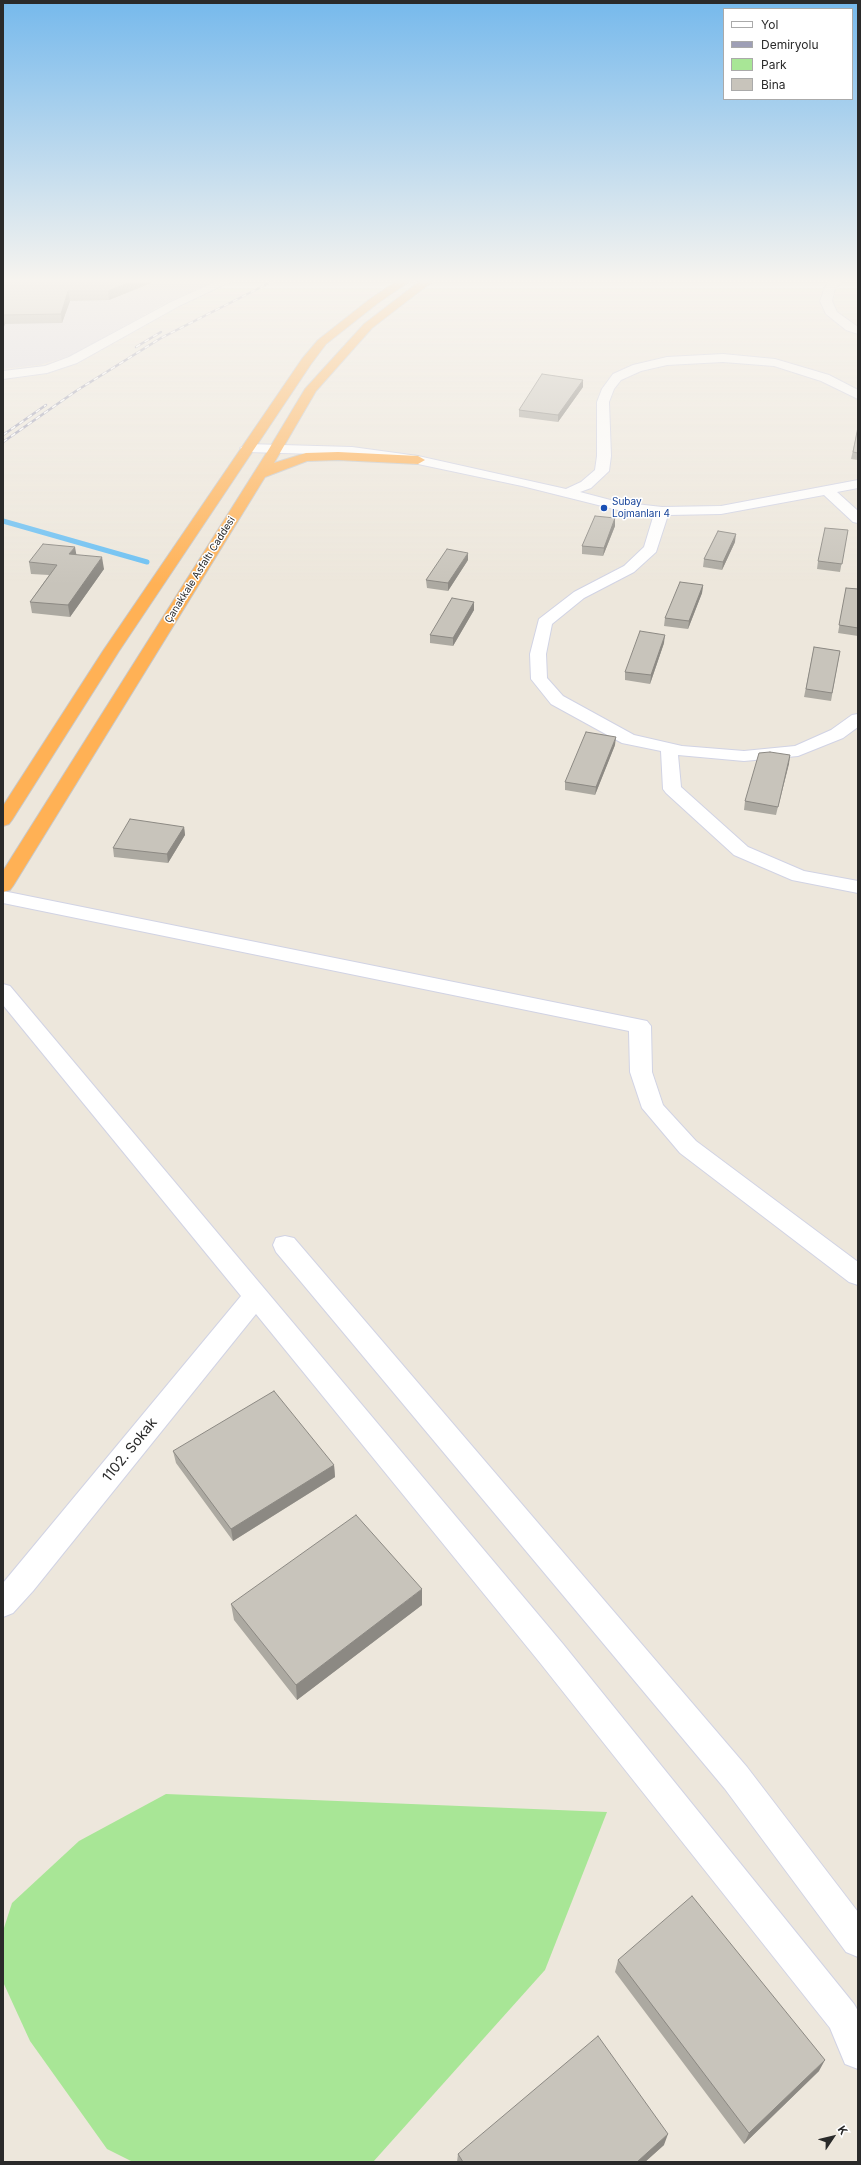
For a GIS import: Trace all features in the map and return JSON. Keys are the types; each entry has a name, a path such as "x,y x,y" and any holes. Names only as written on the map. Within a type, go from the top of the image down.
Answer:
{"highway":[{"path":"3,820 107,658 247,448 294,382"},
{"name":"Çanakkale Asfaltı Caddesi","path":"3,886 276,449 310,389 316,382"},
{"path":"259,475 288,462 306,457 338,456 418,460"}],"street":[{"path":"565,494 586,484 602,471 604,456 603,402 608,389 613,382"},
{"path":"833,382 858,395"},
{"path":"247,448 352,451 418,460 522,482 565,494 618,506 662,511 721,510 858,484"},
{"path":"827,490 858,519"},
{"path":"662,511 651,549 629,569 579,595 545,622 538,654 539,679 557,700 628,739 682,751 744,756 798,751 837,734 858,719"},
{"path":"669,748 672,788 741,851 799,876 858,887"},
{"path":"3,897 640,1026 642,1072 653,1108 688,1147 858,1275"},
{"path":"3,991 552,1654 842,2016 858,2051"},
{"path":"285,1245 736,1778 858,1940"},
{"name":"1102. Sokak","path":"3,1603 23,1582 256,1296"}],"green space":[{"path":"166,1794 607,1812 545,1970 373,2162 133,2162 107,2149 30,2041 3,1982 3,1931 12,1903 79,1841"}],"building":[{"path":"537,382 582,382 558,415 519,410"},
{"path":"858,427 858,453 853,452"},
{"path":"595,516 615,518 604,548 582,546"},
{"path":"825,528 848,530 842,564 818,561"},
{"path":"718,531 736,534 723,562 704,559"},
{"path":"43,544 75,547 69,554 102,557 68,605 30,602 57,565 29,562"},
{"path":"447,549 468,553 448,583 426,580"},
{"path":"680,582 703,585 689,621 665,618"},
{"path":"846,588 858,589 858,628 839,625"},
{"path":"452,598 474,602 453,638 430,635"},
{"path":"640,631 665,635 651,675 625,672"},
{"path":"814,647 840,651 832,693 806,689"},
{"path":"586,732 616,737 596,787 565,782"},
{"path":"770,752 790,755 778,807 745,801 759,753"},
{"path":"130,819 184,827 167,854 113,848"},
{"path":"274,1391 334,1465 231,1529 173,1451"},
{"path":"356,1515 422,1589 296,1685 231,1604"},
{"path":"692,1896 825,2060 749,2133 618,1960"},
{"path":"598,2036 668,2134 637,2162 463,2162 458,2154"}],"waterway":[{"path":"3,521 147,562"}],"railway":[{"path":"3,442 90,382"},
{"path":"3,435 46,405"}],"place":[{"name":"Subay Lojmanları 4","path":"604,508"}]}
